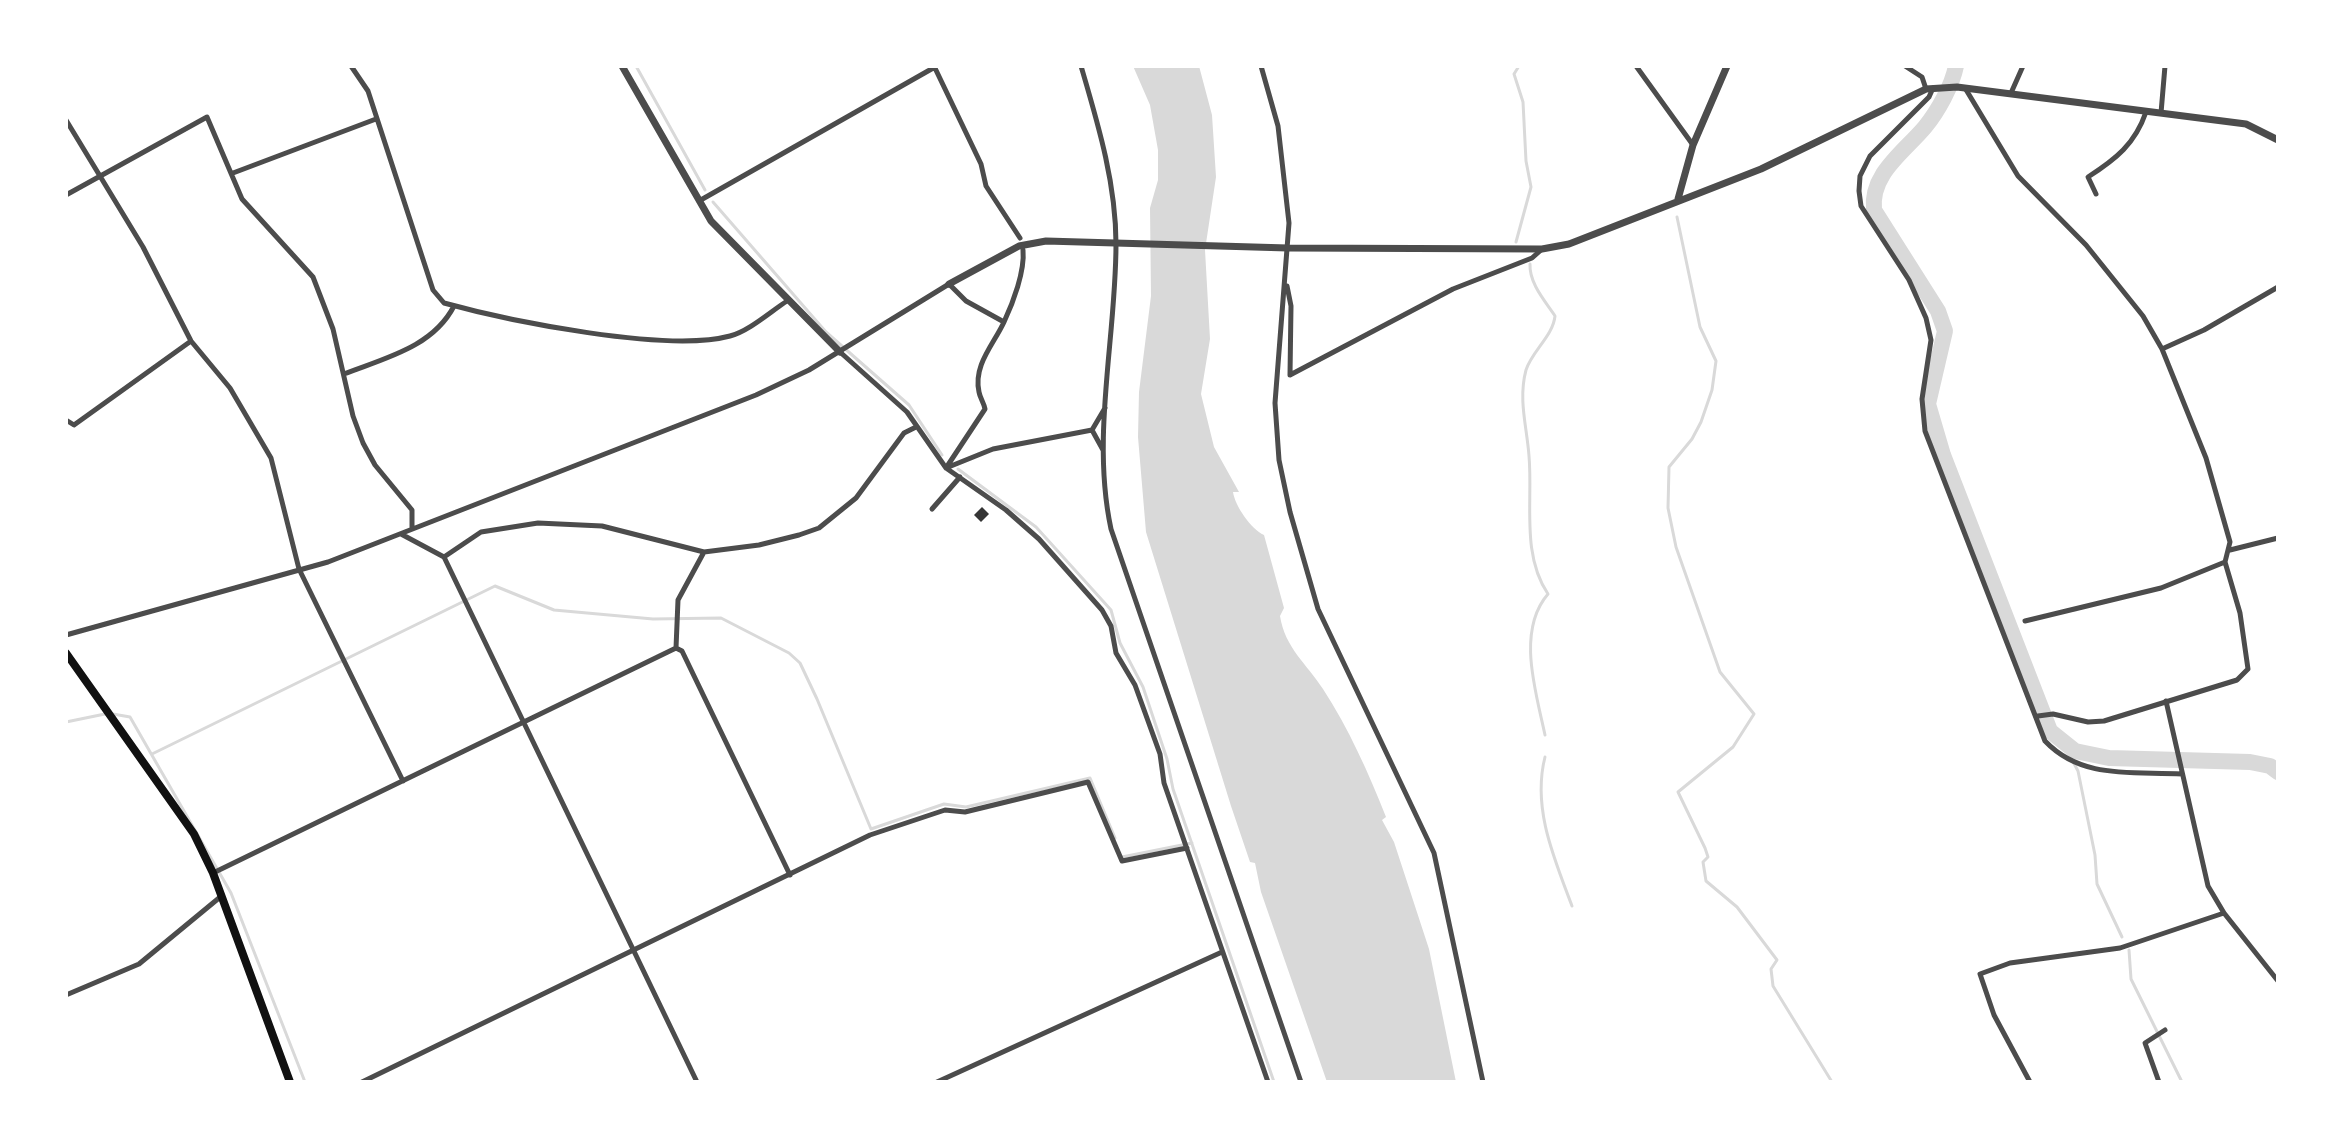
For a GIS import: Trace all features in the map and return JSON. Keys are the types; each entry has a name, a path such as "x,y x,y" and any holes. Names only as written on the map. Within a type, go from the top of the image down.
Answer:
{"main road":[{"path":"68,659 173,800 213,873 219,898 290,1082"}],"street":[{"path":"351,66 368,91 437,298 454,306 564,327 679,342 732,336 787,301"},
{"path":"622,66 698,202 787,301 907,412 946,468 1006,510 1039,539 1102,610 1111,626 1116,653 1135,685 1160,754 1164,783 1268,1082"},
{"path":"1081,66 1107,160 1116,243 1104,453 1106,505 1111,529 1301,1082"},
{"path":"1261,66 1278,126 1286,173 1285,278 1277,361 1275,428 1290,512 1318,609 1434,853 1483,1082"},
{"path":"1636,66 1693,145"},
{"path":"1678,199 1693,145 1727,66"},
{"path":"1905,66 1932,88"},
{"path":"2011,93 2023,66"},
{"path":"2161,113 2165,66"},
{"path":"698,202 934,67 981,164 986,186 1020,238"},
{"path":"1965,87 2018,176 2086,245 2143,316 2162,349 2206,458 2230,550 2225,562 2240,613 2248,669 2237,680 2104,721 2088,722 2053,714 2038,716"},
{"path":"66,635 191,603 328,562 756,395 840,352 949,284 1019,246 1046,241 1284,248 1542,249 1569,244 1636,221 1678,199 1761,169 1932,88 1965,87 2246,124 2277,136"},
{"path":"1932,88 1870,156 1860,176 1859,191 1861,206 1909,280 1926,318 1931,340 1922,399 1925,431 2045,741 2071,763 2090,769 2182,773"},
{"path":"2096,194 2088,177 2133,142 2146,111"},
{"path":"66,195 98,174 207,117 242,199 313,277 333,329 363,443 375,465 412,510 412,529"},
{"path":"233,173 376,119"},
{"path":"66,120 143,247 191,341 238,400 271,458 299,569 403,781"},
{"path":"1285,278 1291,306 1290,375 1439,296 1532,258 1542,249"},
{"path":"946,468 985,409 978,391 980,373 986,353 1004,322 1020,273 1023,250"},
{"path":"949,284 966,301 1004,322"},
{"path":"2162,349 2204,330 2278,287"},
{"path":"344,374 418,344 445,323 454,306"},
{"path":"66,420 74,425 191,341"},
{"path":"946,468 993,449 1092,430 1106,407"},
{"path":"444,557 481,532 538,523 602,526 704,552 759,545 819,528 856,498 904,433 916,427"},
{"path":"1092,430 1104,453"},
{"path":"932,509 960,477"},
{"path":"400,533 444,557 631,951 697,1082"},
{"path":"2230,550 2278,538"},
{"path":"676,648 678,600 689,574 704,552"},
{"path":"2025,621 2161,588 2225,562"},
{"path":"213,873 676,648"},
{"path":"676,648 682,651 790,875"},
{"path":"2166,701 2208,886 2224,913 2278,981"},
{"path":"362,1082 870,835 945,810 965,812 1088,782 1122,861 1187,848"},
{"path":"66,995 139,964 219,898"},
{"path":"2030,1082 1994,1015 1980,974 2010,963 2120,948 2224,913"},
{"path":"937,1082 1222,952"},
{"path":"2159,1082 2145,1043 2165,1030"}],"shaded area":[{"path":"1133,66 1199,66 1212,115 1216,177 1205,250 1210,339 1201,394 1214,447 1239,492 1233,492 1240,510 1264,535 1284,608 1280,616 1287,637 1341,719 1386,817 1382,820 1394,842 1429,949 1456,1082 1327,1082 1261,892 1255,863 1250,862 1231,806 1146,532 1138,437 1139,392 1151,296 1150,208 1158,180 1158,150 1150,105"}],"building":[{"path":"982,507 989,514 981,522 974,515"}],"waterway":[{"path":"636,66 705,190"},
{"path":"1516,242 1531,187 1526,161 1523,102 1514,74 1519,66"},
{"path":"1956,66 1935,114 1890,164 1877,185 1874,210 1938,311 1945,331 1928,404 1943,455 2050,731 2075,751 2109,758 2250,762 2270,766 2278,772"},
{"path":"713,202 826,332 909,405 942,455"},
{"path":"1677,217 1700,327 1716,361 1712,390 1701,422 1692,439 1669,467 1668,508 1676,547 1720,672 1754,714 1733,747 1678,792 1708,857 1703,862 1706,881 1737,907 1777,960 1771,969 1773,986 1832,1082"},
{"path":"1530,264 1535,285 1555,316 1526,370 1523,392 1530,473 1531,545 1534,562 1548,594 1538,609 1531,644 1531,662 1545,735"},
{"path":"958,469 1036,527 1111,610 1120,643 1143,687 1167,759 1173,789 1274,1082"},
{"path":"152,754 495,586 554,610 653,619 721,618 789,653 800,663 817,699 871,829 944,804 966,807 1090,778 1115,838"},
{"path":"66,722 105,714"},
{"path":"113,714 130,717 231,893 305,1082"},
{"path":"2064,745 2078,771 2095,855 2097,884 2122,937"},
{"path":"1545,757 1541,795 1543,814 1552,851 1572,906"},
{"path":"1122,857 1192,843"},
{"path":"2129,950 2131,979 2182,1082"}]}
